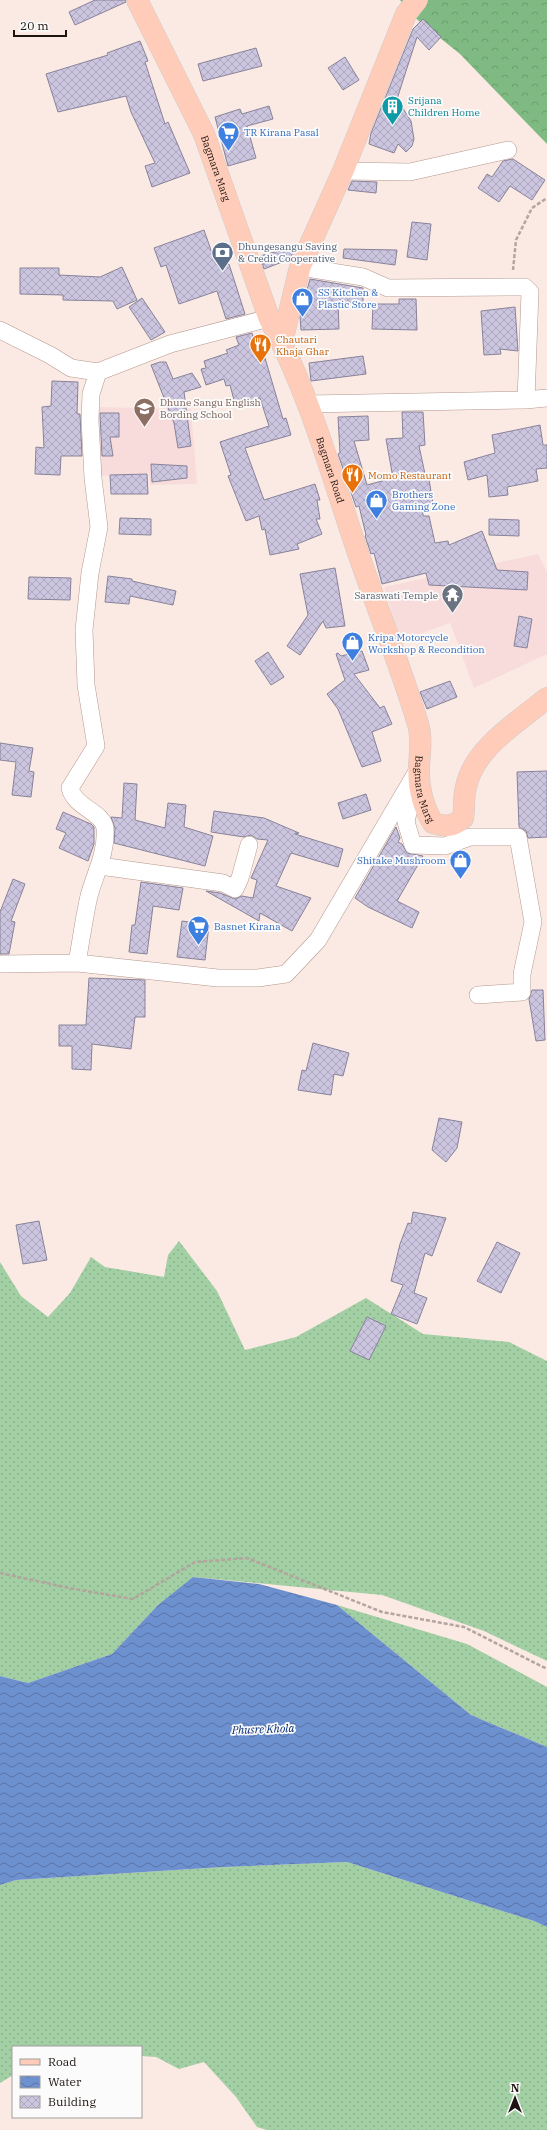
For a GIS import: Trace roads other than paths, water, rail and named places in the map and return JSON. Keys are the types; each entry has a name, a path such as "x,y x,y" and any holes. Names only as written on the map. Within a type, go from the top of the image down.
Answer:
{"main road":[{"name":"Bagmara Marg","path":"137,0 204,134 269,318 282,342"},
{"path":"282,342 300,267 342,171 406,14 417,0"},
{"name":"Bagmara Road","path":"282,342 308,404 374,600"},
{"name":"Bagmara Marg","path":"374,600 397,658 419,726 420,792 425,810 433,823 445,826 455,825 463,818 465,788 471,772 489,747 547,698"}],"street":[{"path":"342,171 410,172 508,150"},
{"path":"300,267 363,277 388,288 525,287 530,292 526,400"},
{"path":"0,330 50,355 71,368 98,372 170,344 269,318"},
{"path":"78,963 89,896 100,866 105,827 102,820 73,799 70,788 96,746 86,685 84,630 90,573 99,527 93,478 90,420 92,394 98,372"},
{"path":"308,404 526,400 547,398"},
{"path":"0,964 78,963 218,978 258,978 286,974 318,940 419,768"},
{"path":"419,768 406,822 413,845 445,846 470,837 518,836 533,922 522,974 522,992 478,995"},
{"path":"100,866 223,884 235,889 240,878 249,844"}],"water":[{"name":"Phusre Khola","path":"193,1577 259,1584 337,1605 471,1715 547,1747 547,1927 534,1921 347,1862 224,1867 16,1880 0,1885 0,1676 28,1683 112,1654 158,1605"}],"place":[{"name":"Srijana Children Home","path":"393,126"},
{"name":"TR Kirana Pasal","path":"229,152"},
{"name":"Dhungesangu Saving & Credit Cooperative","path":"223,272"},
{"name":"SS Kitchen & Plastic Store","path":"303,318"},
{"name":"Chautari Khaja Ghar","path":"261,364"},
{"name":"Dhune Sangu English Bording School","path":"144,428"},
{"name":"Momo Restaurant","path":"353,494"},
{"name":"Brothers Gaming Zone","path":"377,520"},
{"name":"Saraswati Temple","path":"453,614"},
{"name":"Kripa Motorcycle Workshop & Recondition","path":"353,662"},
{"name":"Shitake Mushroom","path":"461,880"},
{"name":"Basnet Kirana","path":"198,946"}]}
